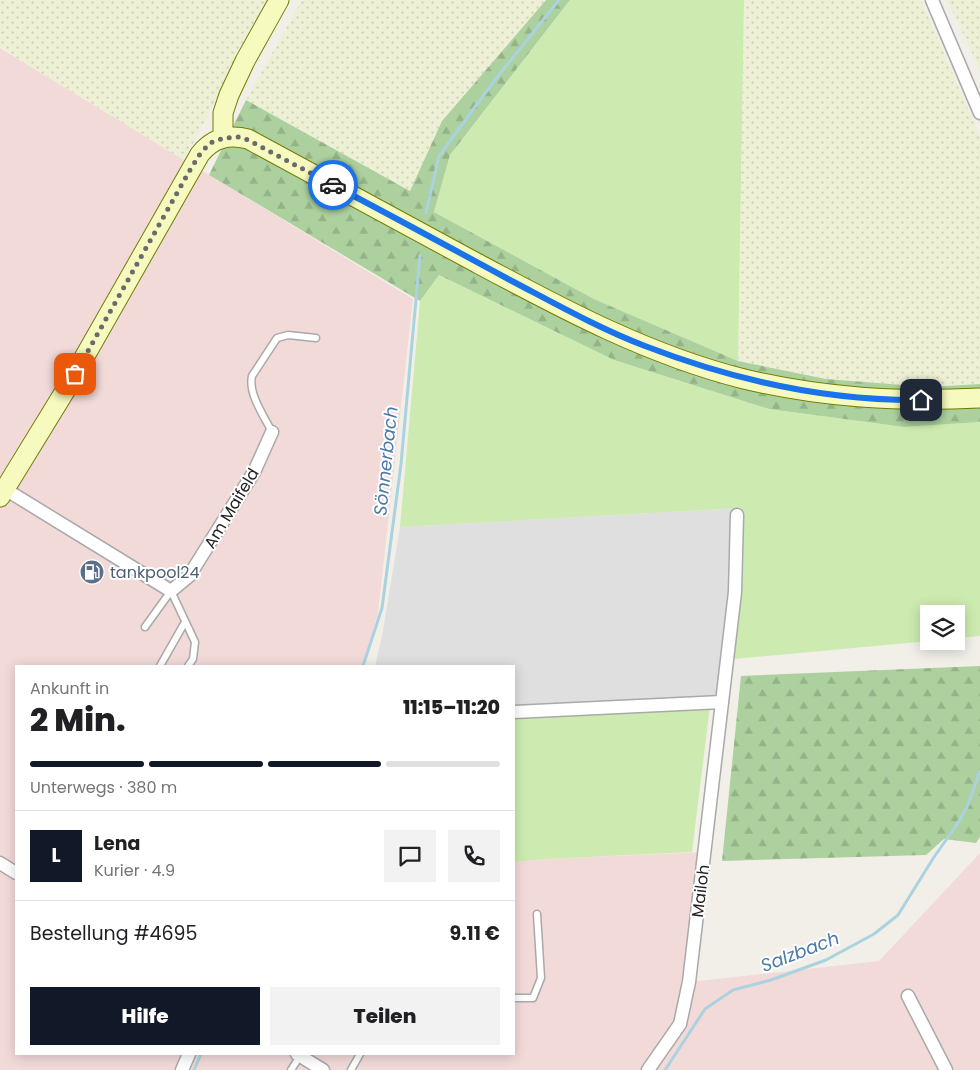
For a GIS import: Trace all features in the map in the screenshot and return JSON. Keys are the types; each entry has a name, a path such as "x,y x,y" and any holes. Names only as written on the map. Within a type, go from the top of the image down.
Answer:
{"street":[{"path":"224,138 224,113 229,95 245,61 279,0"},
{"path":"932,0 980,113"},
{"path":"171,591 2,490 65,390 200,154 210,143 231,136 248,140 548,301 644,346 696,365 770,384 838,396 909,401 980,398"},
{"name":"Am Maifeld","path":"171,591 189,576 254,472 272,432"},
{"name":"Mailoh","path":"648,1070 680,1024 689,982 735,592 737,515"},
{"path":"515,712 722,702"},
{"path":"0,863 15,872"},
{"path":"908,996 946,1070"},
{"path":"182,1070 189,1055"},
{"path":"299,1055 323,1070"}],"lane":[{"path":"272,432 255,398 250,383 252,376 277,338 288,335 316,338"},
{"path":"145,627 171,591 195,642 193,658 189,665"},
{"path":"161,665 185,622"},
{"path":"515,998 533,998 541,978 538,914"},
{"path":"291,1070 299,1055"},
{"path":"351,1070 359,1055"}],"shaded area":[{"path":"0,48 413,299 378,613 363,665 15,665 15,1055 515,1055 515,862 705,852 690,982 879,961 980,853 980,1070 0,1070"},
{"path":"743,508 734,659 729,698 710,706 515,717 515,665 375,665 382,636 400,527"}],"green space":[{"path":"0,0 270,0 184,160 0,48"},
{"path":"302,0 546,0 442,121 410,191 246,100"},
{"path":"546,0 570,0 450,155 434,212 594,299 738,361 826,379 928,387 980,384 980,422 904,427 769,409 614,360 439,275 420,301 209,175 246,100 410,191 442,121"},
{"path":"570,0 744,0 738,361 594,299 434,212 450,155"},
{"path":"744,0 921,0 980,137 980,384 928,387 826,379 738,361"},
{"path":"947,0 980,0 980,70"},
{"path":"439,275 614,360 769,409 904,427 980,422 980,636 965,637 965,605 920,605 920,642 734,659 742,508 400,527 420,301"},
{"path":"980,666 980,837 976,843 944,839 926,855 722,861 741,676"},
{"path":"710,706 692,852 515,862 515,717"}],"waterway":[{"name":"Sönnerbach","path":"426,213 439,156 494,81 559,0"},
{"name":"Sönnerbach","path":"363,665 382,608 401,464 420,255"},
{"name":"Salzbach","path":"665,1070 705,1009 733,990 771,980 826,960 874,934 898,915 968,805 980,771"},
{"name":"Sönnerbach","path":"194,1070 201,1055"}],"way so far":[{"path":"75,374 190,170 204,148 210,143 231,136 248,140 333,185"}],"place":[{"name":"tankpool24","path":"92,572"}],"route":[{"path":"333,185 548,301 644,346 696,365 789,389 885,400 921,400"}]}
